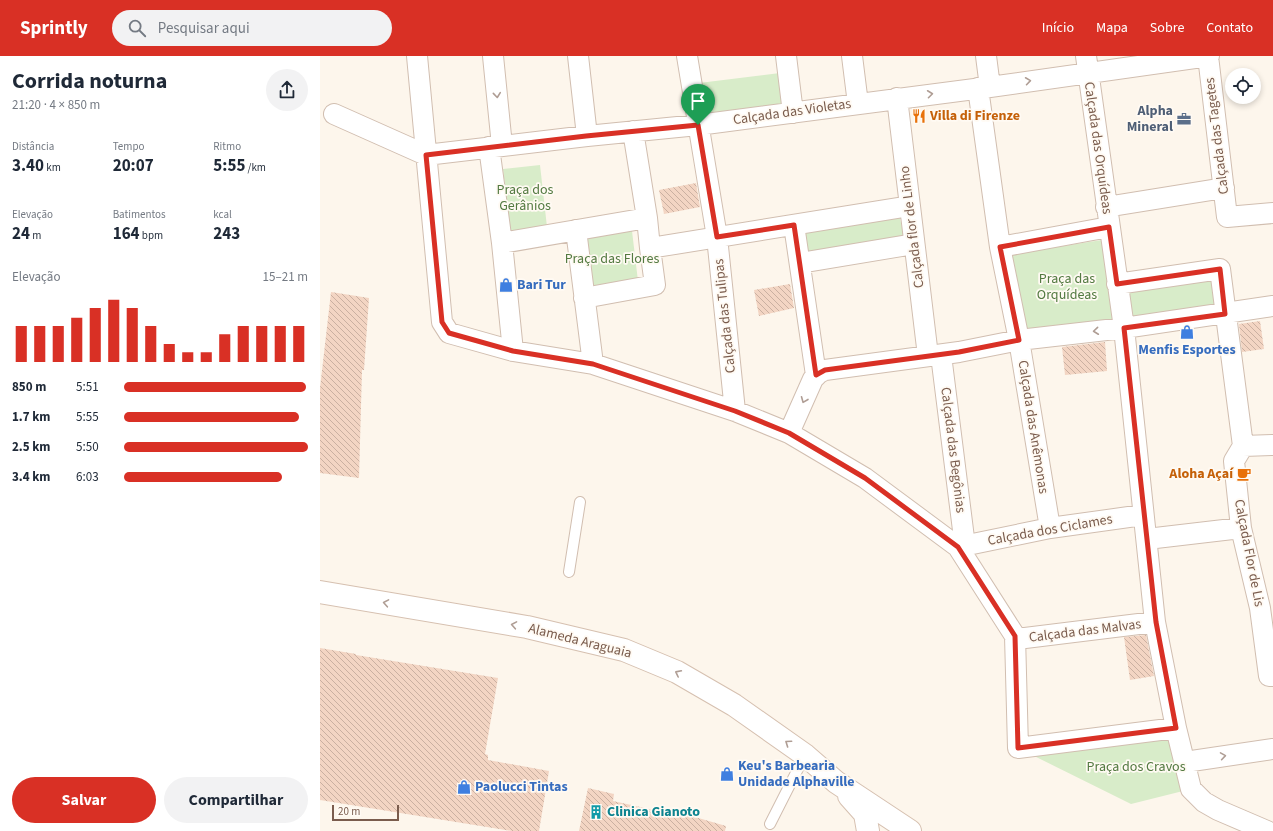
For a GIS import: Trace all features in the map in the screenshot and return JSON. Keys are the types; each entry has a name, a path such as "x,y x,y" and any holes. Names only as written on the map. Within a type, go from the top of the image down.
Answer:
{"main road":[{"name":"Alameda Araguaia","path":"320,592 527,627 624,650 677,672 734,705 805,755 836,782 910,831"},
{"path":"836,782 865,814 868,831"}],"street":[{"path":"417,56 442,322 449,333 513,351 593,364 735,411 789,433 865,478 961,546 1015,636 1018,748 1176,728"},
{"path":"492,56 502,243 513,351"},
{"path":"578,56 586,136"},
{"name":"Calçada das Tulipas","path":"687,56 717,237 735,411"},
{"path":"786,56 793,113"},
{"path":"852,56 858,104"},
{"name":"Calçada das Anêmonas","path":"986,56 984,87 1000,247 1019,340 1050,528"},
{"name":"Calçada das Violetas","path":"426,155 586,136 698,125 984,87 1087,65 1208,56"},
{"name":"Calçada das Tagetes","path":"1208,56 1227,217 1273,213"},
{"name":"Calçada das Orquídeas","path":"1087,65 1124,328 1156,622 1176,728 1191,789 1204,802 1218,810 1267,831"},
{"name":"Calçada flor de Linho","path":"897,98 914,244 934,355"},
{"path":"334,114 426,155"},
{"path":"584,298 655,285 647,218 633,131"},
{"path":"1106,207 1224,188"},
{"path":"650,248 910,206"},
{"path":"502,243 647,218"},
{"path":"794,225 816,375"},
{"path":"1000,247 1109,227"},
{"path":"576,230 593,364"},
{"path":"800,264 914,244"},
{"path":"1117,284 1220,269 1243,446 1273,445"},
{"path":"789,433 813,379 816,375 825,370 959,352 1019,340 1124,328 1273,306"},
{"name":"Calçada das Begônias","path":"934,355 961,546"},
{"name":"Calçada Flor de Lis","path":"1243,446 1234,461 1241,528 1266,607 1271,676"},
{"name":"Calçada dos Ciclames","path":"961,546 1050,528 1144,515"},
{"path":"1147,539 1241,528"},
{"name":"Calçada das Malvas","path":"1015,636 1025,638 1156,622"},
{"path":"1185,762 1273,749"}],"lane":[{"path":"569,572 580,502"},
{"path":"770,824 805,755"}],"green space":[{"path":"788,72 793,113 698,125 691,84"},
{"name":"Praça dos Gerânios","path":"540,165 547,227 510,232 503,169"},
{"path":"899,214 904,237 806,257 801,230"},
{"name":"Praça das Flores","path":"632,231 638,281 592,287 585,237"},
{"name":"Praça das Orquídeas","path":"1102,240 1115,321 1024,336 1011,254"},
{"name":"Praça das Orquídeas","path":"1215,275 1218,310 1131,321 1129,285"},
{"name":"Praça dos Cravos","path":"1176,728 1191,789 1131,804 1018,748"}],"building":[{"path":"696,183 700,207 664,214 659,190"},
{"path":"790,284 794,308 759,316 754,290"},
{"path":"331,292 369,298 364,370 362,370 359,478 320,473 320,388"},
{"path":"1260,321 1264,349 1242,352 1239,324"},
{"path":"1105,342 1107,371 1065,375 1062,347"},
{"path":"1146,635 1154,676 1130,680 1124,637"},
{"path":"320,648 498,678 485,754 488,755 488,760 549,771 539,831 512,831 320,800"},
{"path":"588,788 614,794 613,801 663,812 664,808 726,826 725,831 579,831"}],"place":[{"name":"Villa di Firenze","path":"919,116"},
{"name":"Alpha Mineral","path":"1184,119"},
{"name":"Bari Tur","path":"506,285"},
{"name":"Menfis Esportes","path":"1187,332"},
{"name":"Aloha Açaí","path":"1244,474"},
{"name":"Keu's Barbearia Unidade Alphaville","path":"727,774"},
{"name":"Paolucci Tintas","path":"464,787"},
{"name":"Clinica Gianoto","path":"596,812"}],"route":[{"path":"698,125 717,237 794,225 816,375 825,370 959,352 1019,340 1000,247 1109,227 1117,284 1220,269 1225,314 1124,328 1156,622 1176,728 1018,748 1015,636 958,547 865,478 789,433 735,411 593,364 513,351 449,333 445,328 442,322 426,155 586,136 698,125"}]}
